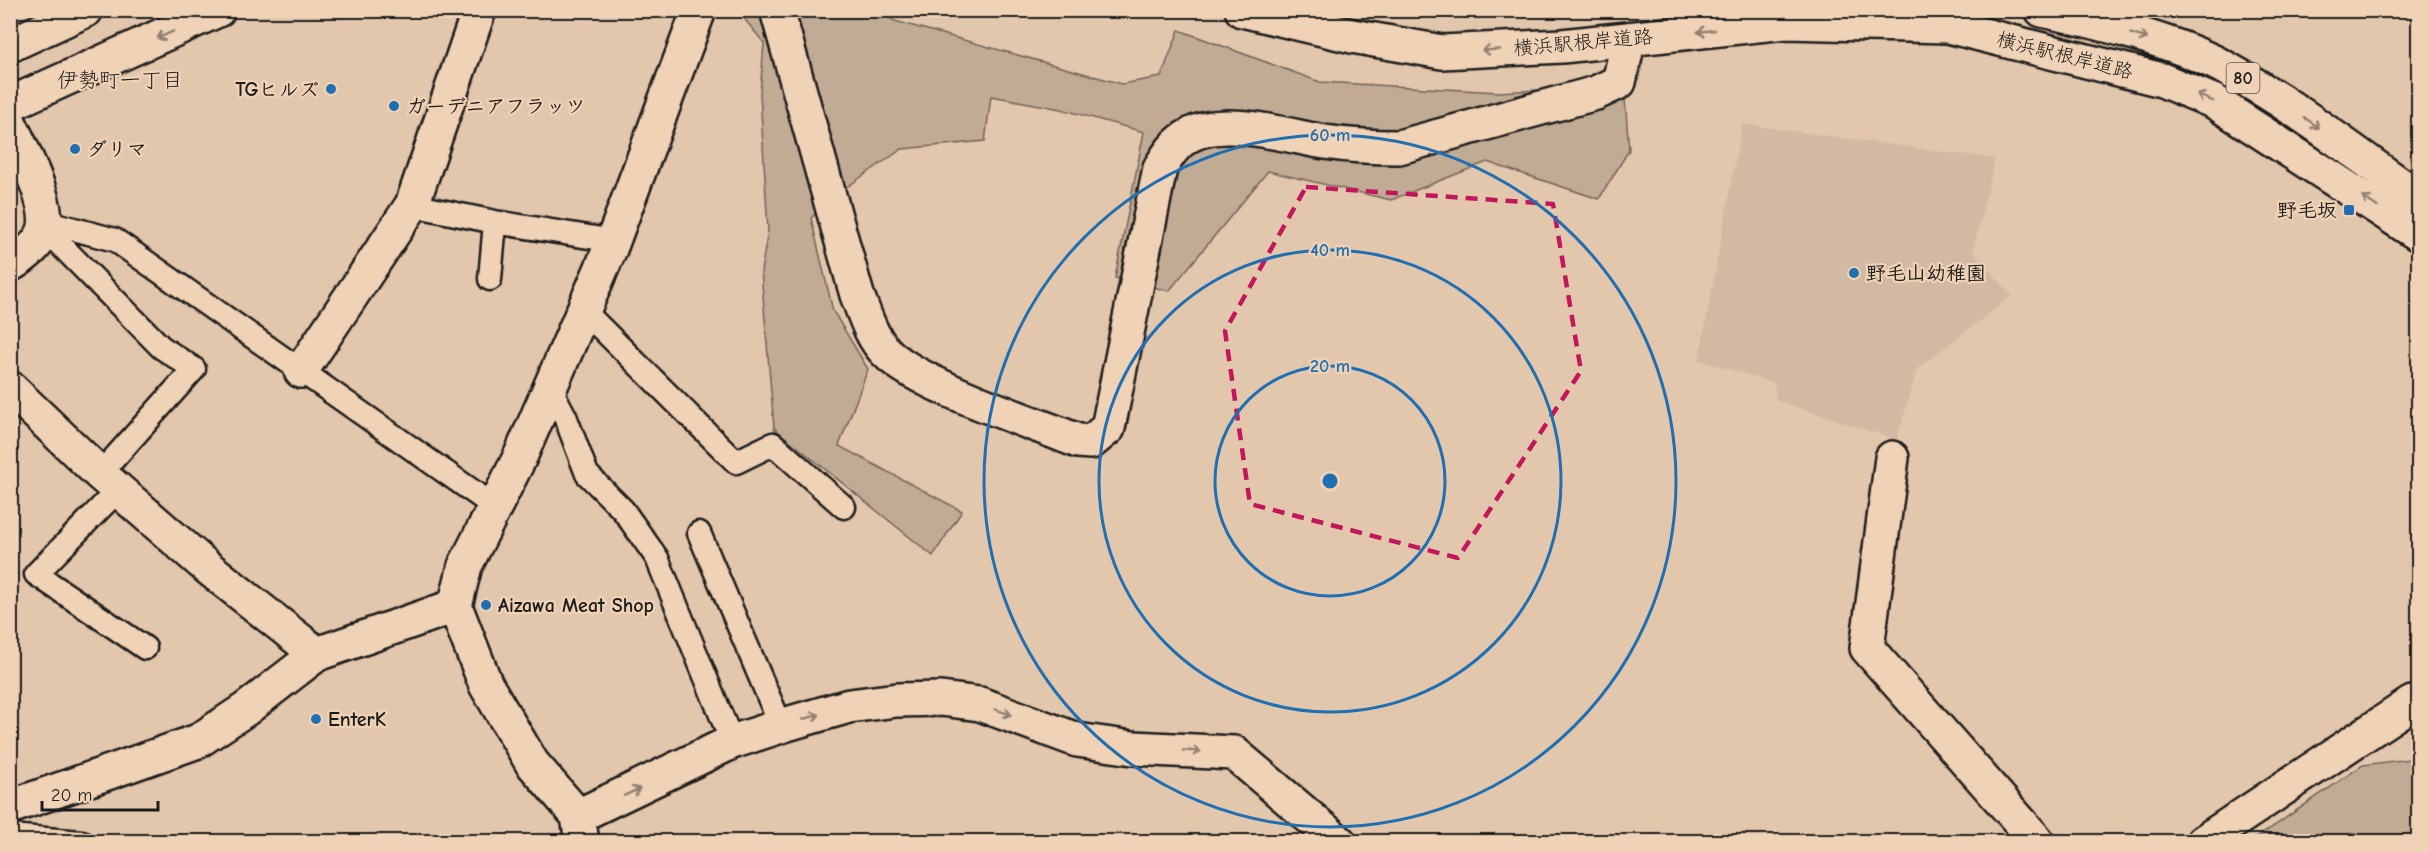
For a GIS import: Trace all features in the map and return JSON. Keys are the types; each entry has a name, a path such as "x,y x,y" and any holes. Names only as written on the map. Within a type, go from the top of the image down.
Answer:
{"street":[{"path":"10,45 86,10"},
{"path":"10,104 218,10"},
{"path":"301,371 412,205 479,10"},
{"path":"699,10 614,241 520,457 465,566 455,606 486,685 532,763 580,829 732,742 849,706 897,700 941,699 980,704 1077,740 1133,748 1234,753 1339,842"},
{"path":"777,10 857,295 876,340 887,354 941,385 1077,441 1091,442 1108,428 1160,168 1174,146 1191,134 1211,128 1245,129 1358,146 1398,147 1596,93 1611,86 1619,82 1629,39"},
{"name":"横浜駅根岸道路","path":"1242,10 1352,36 1442,52 1629,39 1786,22 1948,26 2162,80 2215,102 2418,234"},
{"name":"横浜駅根岸道路","path":"2042,10 2174,47 2227,68 2280,100 2418,197"},
{"path":"10,124 44,201 43,235 24,256 10,265"},
{"path":"14,399 207,567 317,654"},
{"path":"1892,458 1867,648 2038,842"},
{"path":"10,807 198,741 246,709 317,654 455,606"},
{"path":"2203,842 2369,729 2412,703 2418,703"}],"lane":[{"path":"412,205 495,222 614,241"},
{"path":"490,279 495,222"},
{"path":"43,224 115,240 495,507"},
{"path":"43,224 161,347 194,369 36,574 145,648"},
{"path":"584,311 736,462 773,444 844,507"},
{"path":"550,388 565,416 587,474 623,510 657,558 732,742"},
{"path":"699,533 781,726"},
{"path":"10,836 82,842"}],"highlighted area":[{"path":"1306,187 1553,204 1581,371 1458,558 1250,504 1225,331"}],"shaded area":[{"path":"738,11 876,11 895,21 1122,84 1161,77 1179,30 1320,82 1498,92 1624,86 1629,150 1599,199 1487,162 1391,200 1268,171 1169,291 1115,278 1144,132 1061,109 991,96 985,141 902,149 844,189 811,218 833,311 868,369 839,446 962,511 933,556 774,428 761,271 768,231 760,93 764,43"},
{"name":"野毛山幼稚園","path":"1742,124 1995,159 1973,251 2012,296 1917,369 1897,440 1776,400 1774,383 1699,360"},
{"path":"2417,758 2418,841 2252,841 2363,765"}],"place":[{"name":"TGヒルズ","path":"331,89"},
{"name":"ガーデニアフラッツ","path":"394,106"},
{"name":"ダリマ","path":"75,149"},
{"name":"野毛坂","path":"2349,210"},
{"name":"野毛山幼稚園","path":"1854,273"},
{"name":"Aizawa Meat Shop","path":"486,605"},
{"name":"EnterK","path":"316,719"}],"district":[{"name":"伊勢町一丁目","path":"120,80"}]}
